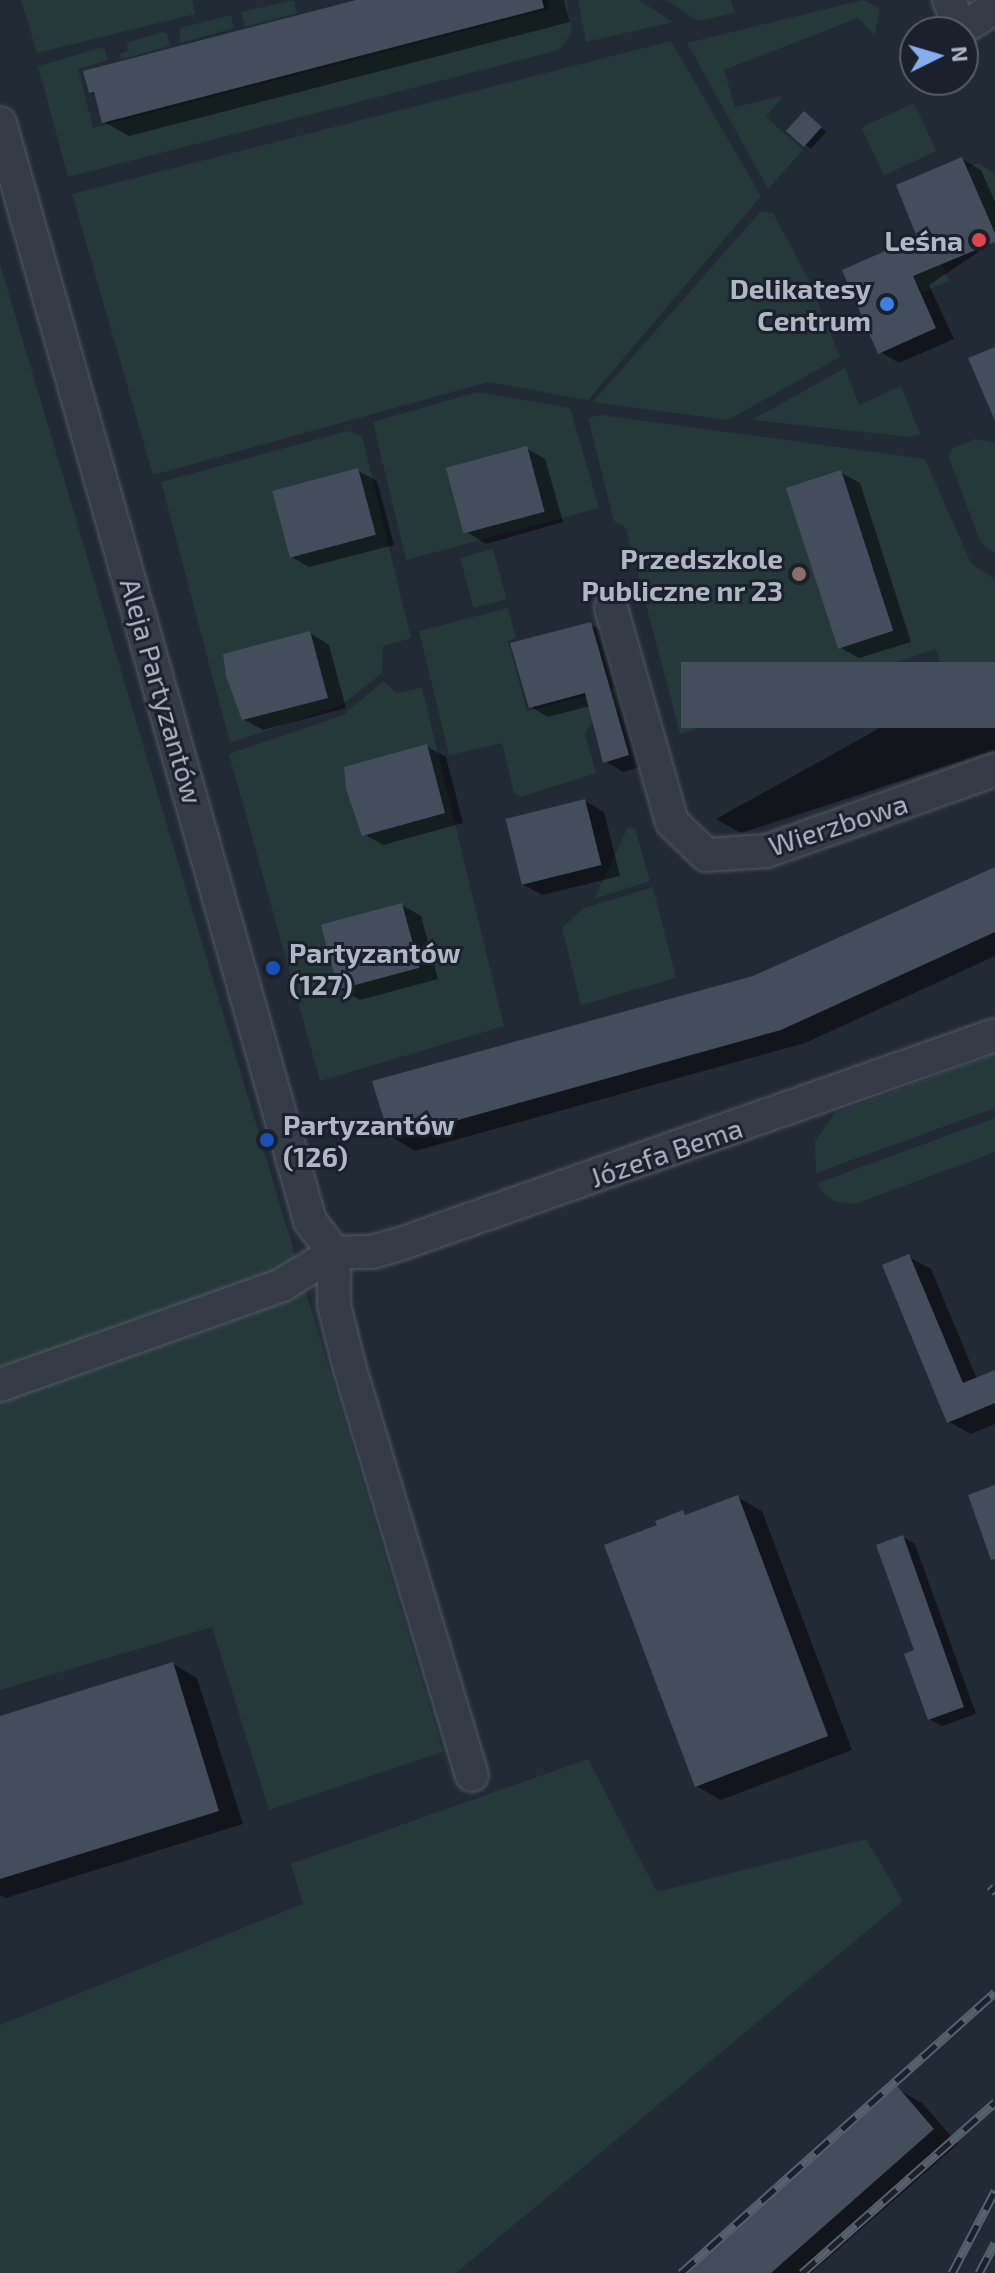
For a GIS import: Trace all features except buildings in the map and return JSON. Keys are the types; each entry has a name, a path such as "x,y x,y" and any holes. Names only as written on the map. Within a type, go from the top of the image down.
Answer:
{"street":[{"path":"949,0 961,29 995,8"},
{"name":"Aleja Partyzantów","path":"0,123 310,1221 334,1253"},
{"name":"Wierzbowa","path":"611,608 672,822 706,855 767,851 995,770"},
{"name":"Józefa Bema","path":"0,1385 282,1285 334,1253 372,1252 406,1242 995,1035"},
{"path":"334,1253 334,1305 347,1356 472,1775"}],"shaded area":[{"path":"21,0 192,0 195,14 37,53"},
{"path":"294,0 297,13 245,27 241,12"},
{"path":"548,0 566,0 572,32 559,50 68,177 38,66 104,47 108,60 78,69 93,128 549,9"},
{"path":"578,0 639,0 673,22 586,42"},
{"path":"666,0 731,0 735,13 698,21"},
{"path":"863,0 880,8 875,35 858,18 724,70 735,107 783,96 766,117 803,150 768,189 687,43"},
{"path":"231,15 234,28 180,43 180,28"},
{"path":"163,32 167,34 170,46 121,59 120,54 128,51 126,43"},
{"path":"671,41 761,196 588,400 488,382 153,475 72,194"},
{"path":"914,103 936,151 884,176 861,128"},
{"path":"979,163 995,174 995,233 967,168"},
{"path":"761,211 773,213 808,278 840,357 728,420 593,402"},
{"path":"923,254 930,269 942,264 949,281 921,293 906,261"},
{"path":"0,264 443,1752 269,1810 212,1627 0,1690"},
{"path":"845,368 859,405 901,386 920,434 910,437 752,420"},
{"path":"477,392 570,408 599,508 406,560 373,422"},
{"name":"Przedszkole Publiczne nr 23","path":"601,415 925,459 971,563 995,580 995,662 946,678 936,649 680,734 626,528 614,521 588,418"},
{"path":"347,431 362,436 411,638 383,646 382,673 342,705 230,743 161,482"},
{"path":"975,439 995,443 995,553 981,543 948,456 953,448"},
{"path":"493,549 506,599 474,608 460,558"},
{"path":"508,608 516,638 508,641 527,711 615,688 621,712 593,720 585,733 596,773 521,797 514,793 502,743 449,755 419,631"},
{"path":"383,681 397,693 422,688 504,1026 320,1081 229,754 344,715"},
{"path":"628,827 635,829 650,881 594,899"},
{"path":"653,887 676,978 581,1005 562,928 584,908"},
{"path":"995,1054 995,1108 816,1173 815,1141 835,1113"},
{"path":"995,1118 995,1152 855,1204 834,1201 822,1192 818,1183"},
{"path":"588,1759 657,1892 866,1839 903,1901 456,2273 0,2273 0,2025 303,1904 291,1864"}],"railway":[{"path":"990,1892 995,1887"},
{"path":"681,2273 995,1992"},
{"path":"802,2273 995,2102"},
{"path":"952,2273 995,2191"},
{"path":"979,2273 995,2243"}],"place":[{"name":"Leśna","path":"979,240"},
{"name":"Delikatesy Centrum","path":"887,304"},
{"name":"Przedszkole Publiczne nr 23","path":"799,574"},
{"name":"Partyzantów (127)","path":"273,968"},
{"name":"Partyzantów (126)","path":"267,1140"}]}
